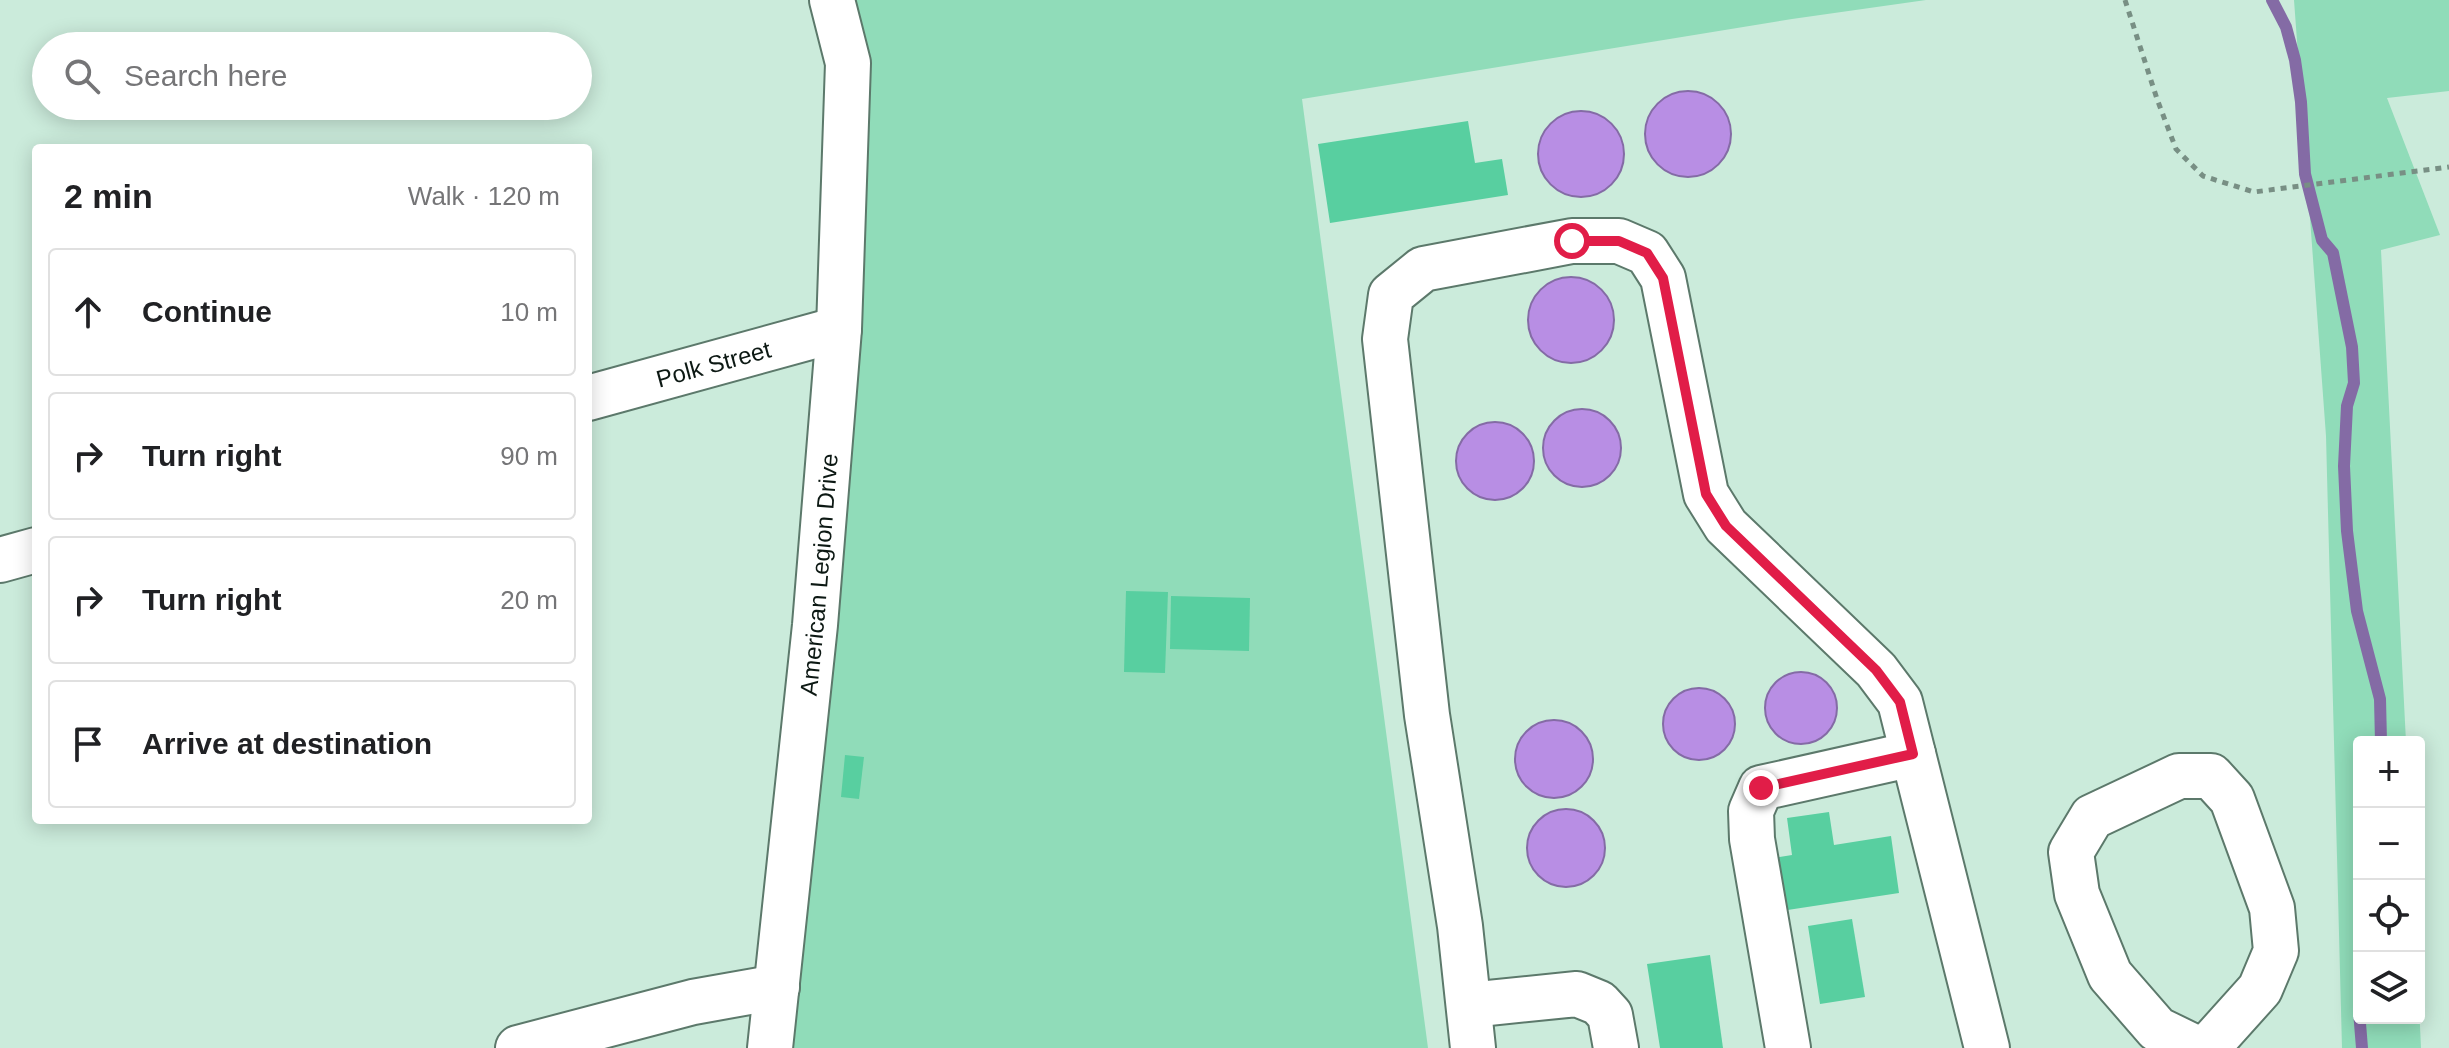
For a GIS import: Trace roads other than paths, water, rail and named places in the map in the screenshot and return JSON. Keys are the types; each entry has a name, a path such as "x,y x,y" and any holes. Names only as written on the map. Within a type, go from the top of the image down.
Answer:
{"street":[{"name":"American Legion Drive","path":"770,1048 815,625 839,329 849,98 848,63 832,0"},
{"path":"1473,1048 1460,926 1427,715 1385,339 1391,295 1423,269 1572,241 1619,241 1647,253 1663,278 1706,494 1726,526 1876,670 1900,702 1987,1048"},
{"name":"Polk Street","path":"592,397 839,329"},
{"path":"0,560 32,551"},
{"path":"1788,1048 1752,839 1751,811 1761,788 1913,754"},
{"path":"2196,1048 2157,1029 2110,975 2077,894 2071,852 2092,817 2179,776 2211,776 2232,799 2272,908 2276,951 2260,989 2207,1048"},
{"path":"518,1048 693,1002 777,987"},
{"path":"1469,1005 1577,994 1599,1003 1610,1015 1616,1048"}],"waterway":[{"path":"2272,0 2286,27 2295,60 2305,174 2322,240 2333,253 2352,347 2354,383 2347,406 2344,466 2347,531 2357,611 2380,699 2381,736"},
{"path":"2360,1024 2362,1048"}]}
